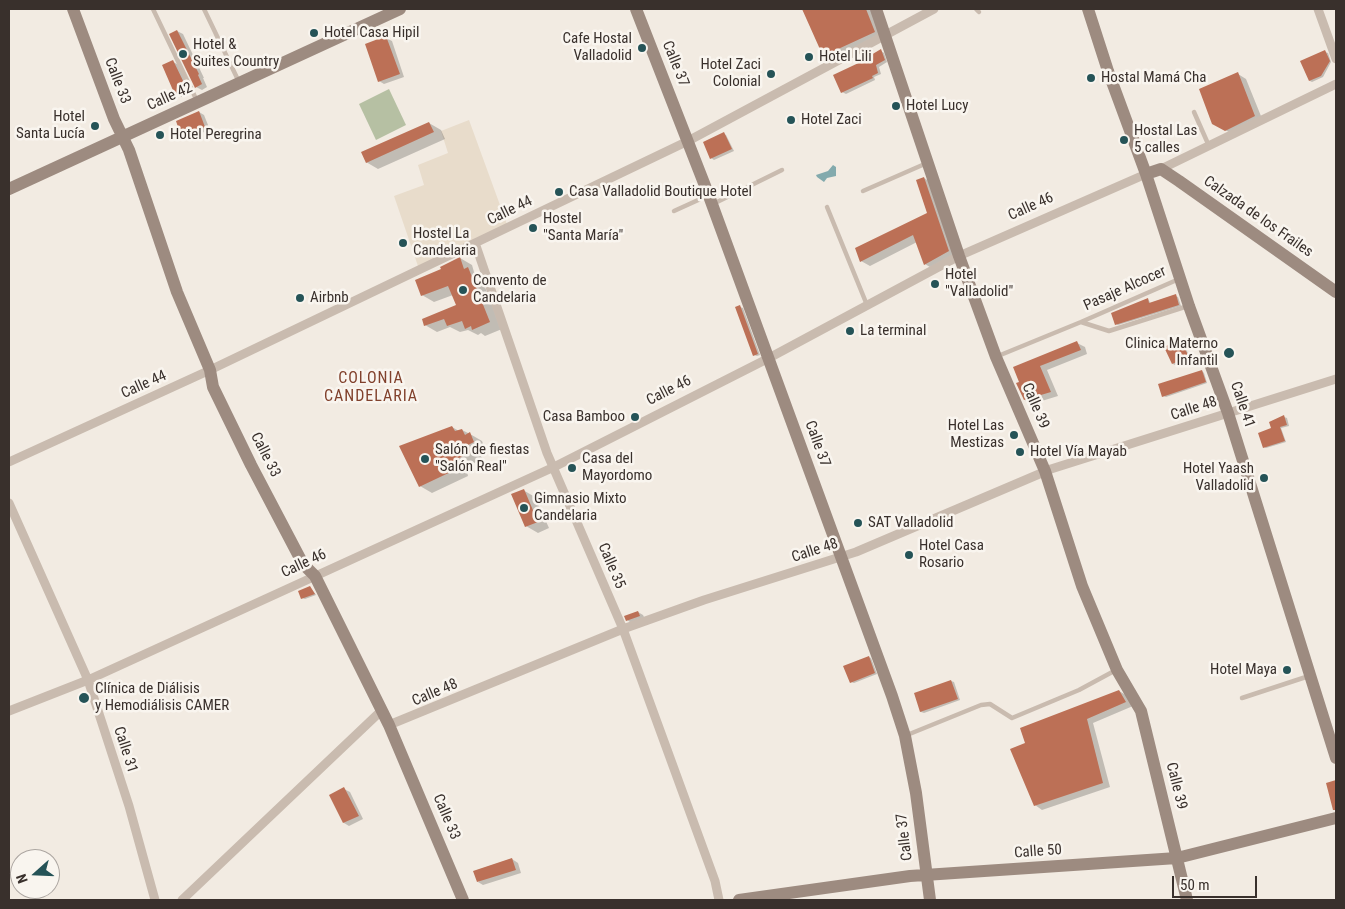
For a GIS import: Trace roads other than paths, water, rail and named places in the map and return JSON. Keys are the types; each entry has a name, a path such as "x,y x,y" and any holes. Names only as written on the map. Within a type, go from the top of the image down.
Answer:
{"street":[{"name":"Calle 33","path":"73,9 122,136 177,292 210,370 213,387 255,473 303,564 315,576 389,725 463,900"},
{"name":"Calle 37","path":"636,9 688,141 769,358 889,687 905,736 916,793 930,900"},
{"name":"Calle 39","path":"876,9 886,34 959,256 996,357 1045,471 1082,586 1117,670 1141,711 1187,900"},
{"name":"Calle 44","path":"9,462 210,370 688,141 934,9"},
{"name":"Calle 41","path":"1088,9 1108,71 1146,174 1189,306 1228,413 1336,758"},
{"path":"1318,9 1336,59"},
{"name":"Calle 42","path":"9,189 395,10"},
{"name":"Calle 46","path":"9,711 88,680 554,467 769,358 959,256 1160,169 1336,84"},
{"name":"Calzada de los Frailes","path":"1160,169 1179,180 1336,292"},
{"name":"Calle 35","path":"475,243 554,467 623,629 715,881 719,900"},
{"name":"Calle 48","path":"389,725 623,629 704,600 842,558 1045,471 1336,379"},
{"name":"Calle 31","path":"9,503 88,680 129,806 155,900"},
{"path":"182,900 381,711"},
{"name":"Calle 50","path":"739,900 901,878 1177,858 1336,818"}],"lane":[{"path":"153,9 198,102"},
{"path":"204,9 239,83"},
{"path":"1194,112 1209,146"},
{"path":"863,191 928,163"},
{"path":"674,211 710,200 782,170"},
{"path":"827,207 868,306"},
{"name":"Pasaje Alcocer","path":"996,357 1180,278"},
{"name":"Pasaje Alcocer","path":"1080,322 1109,331 1189,306"},
{"path":"905,736 981,705 990,704 1012,718 1079,690 1117,670"},
{"path":"1242,698 1310,676"}],"water":[{"path":"833,165 836,167 836,176 827,178 824,182 817,177 816,175 828,171"}],"place":[{"name":"Hotel Casa Hipil","path":"314,33"},
{"name":"Cafe Hostal Valladolid","path":"642,48"},
{"name":"Hotel & Suites Country","path":"183,54"},
{"name":"Hotel Lili","path":"809,57"},
{"name":"Hotel Zaci Colonial","path":"771,74"},
{"name":"Hostal Mamá Cha","path":"1091,78"},
{"name":"Hotel Lucy","path":"896,106"},
{"name":"Hotel Zaci","path":"791,120"},
{"name":"Hotel Santa Lucía","path":"95,126"},
{"name":"Hotel Peregrina","path":"160,135"},
{"name":"Hostal Las 5 calles","path":"1124,140"},
{"name":"Casa Valladolid Boutique Hotel","path":"559,192"},
{"name":"Hostel \"Santa María\"","path":"533,228"},
{"name":"Hostel La Candelaria","path":"403,243"},
{"name":"Hotel \"Valladolid\"","path":"935,284"},
{"name":"Convento de Candelaria","path":"463,290"},
{"name":"Airbnb","path":"300,298"},
{"name":"La terminal","path":"850,331"},
{"name":"Clinica Materno Infantil","path":"1229,353"},
{"name":"Casa Bamboo","path":"635,417"},
{"name":"Hotel Las Mestizas","path":"1014,435"},
{"name":"Hotel Vía Mayab","path":"1020,452"},
{"name":"Salón de fiestas \"Salón Real\"","path":"425,459"},
{"name":"Casa del Mayordomo","path":"572,468"},
{"name":"Hotel Yaash Valladolid","path":"1264,478"},
{"name":"Gimnasio Mixto Candelaria","path":"524,508"},
{"name":"SAT Valladolid","path":"858,523"},
{"name":"Hotel Casa Rosario","path":"909,555"},
{"name":"Hotel Maya","path":"1287,670"},
{"name":"Clínica de Diálisis y Hemodiálisis CAMER","path":"84,698"}],"district":[{"name":"COLONIA CANDELARIA","path":"371,388"}]}
